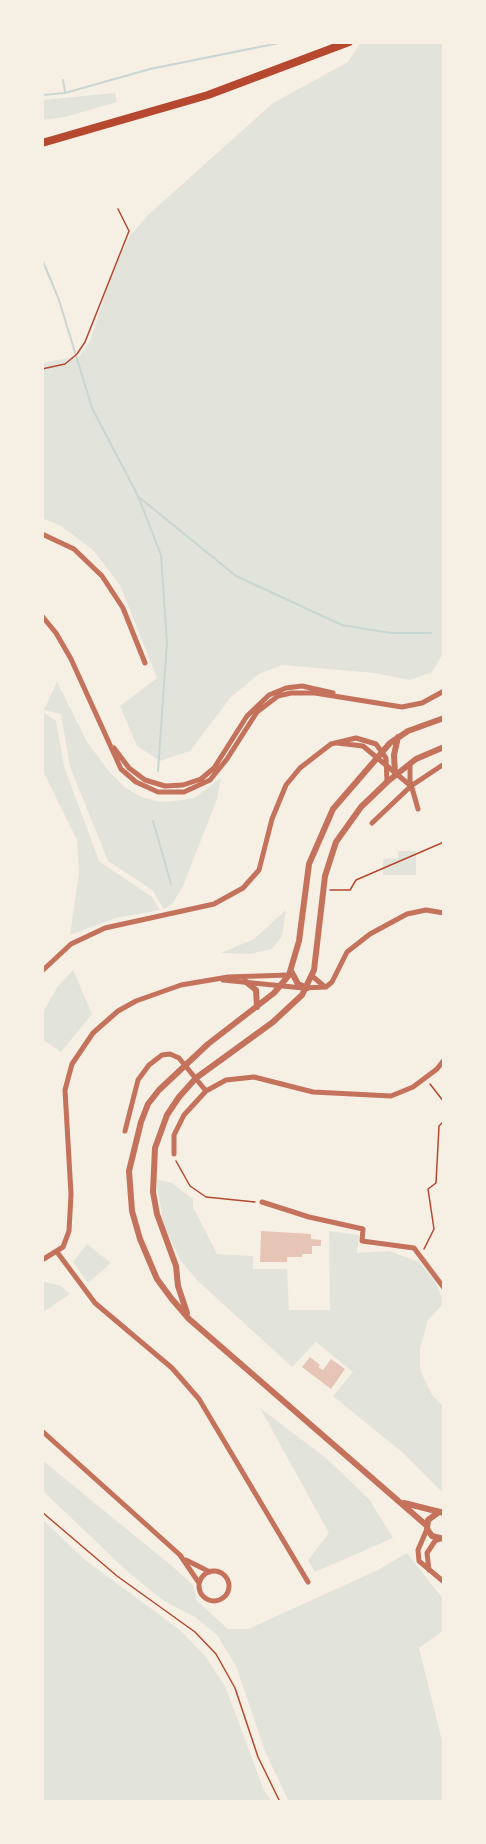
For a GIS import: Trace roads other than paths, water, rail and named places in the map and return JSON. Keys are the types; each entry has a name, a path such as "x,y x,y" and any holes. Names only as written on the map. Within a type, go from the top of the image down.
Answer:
{"main road":[{"path":"42,143 207,95 349,42"}],"street":[{"path":"42,534 74,549 102,576 123,608 145,663"},
{"path":"42,616 64,646 121,769 136,782 158,792 184,792 201,787 210,780 227,759 256,711 278,696 302,692 402,708 422,703 444,691"},
{"path":"442,1539 432,1536 427,1527 401,1502 189,1319 157,1280 149,1264 132,1211 129,1192 132,1153 148,1104 185,1064 282,985 290,973 299,941 305,881 316,844 333,809 382,750 398,737 444,718"},
{"path":"395,774 394,755 398,737"},
{"path":"42,971 71,944 105,928 214,904 243,888 259,870 272,819 286,785 300,768 331,744 360,738 374,743 382,750 387,767 387,782"},
{"path":"331,744 357,744 411,786"},
{"path":"189,1319 182,1302 174,1258 157,1214 152,1175 155,1148 167,1115 179,1096 196,1078 284,1014 307,988 312,976 323,890 330,857 336,842 361,807 395,774 410,763 444,747"},
{"path":"410,763 411,786 418,809"},
{"path":"372,823 411,786 444,765"},
{"path":"329,986 347,952 370,934 407,914 426,910 444,913"},
{"path":"42,1260 57,1252 67,1240 71,1221 64,1103 72,1064 93,1033 118,1011 159,992 204,980 290,973"},
{"path":"290,973 298,984 307,988"},
{"path":"312,976 320,984 329,986"},
{"path":"204,980 245,981 307,988 329,986"},
{"path":"245,981 256,990 256,1007"},
{"path":"125,1131 134,1089 149,1065 165,1054 173,1054 185,1064 206,1091"},
{"path":"174,1154 174,1135 177,1126 206,1091 226,1080 244,1077 266,1078 313,1092 374,1097 402,1093 426,1078 444,1060"},
{"path":"262,1202 275,1204 309,1217 363,1229 362,1241 414,1248 422,1254 444,1288"},
{"path":"57,1252 95,1303 172,1368 200,1399 308,1582"},
{"path":"42,1431 180,1555 210,1572 216,1572 225,1577 229,1587 225,1596 219,1600 208,1600 201,1593 200,1583 180,1555"},
{"path":"401,1502 441,1513"},
{"path":"441,1513 430,1516 418,1550 419,1560 444,1582"},
{"path":"429,1570 427,1553 435,1541 442,1539"},
{"path":"200,1583 210,1572"}],"waterway":[{"path":"42,95 65,93 150,69 284,42"},
{"path":"63,80 65,92"},
{"path":"42,259 59,300 92,408 138,496 161,555 167,643 158,771"},
{"path":"140,498 236,576 342,625 391,633 431,633"},
{"path":"153,821 171,884"}]}
